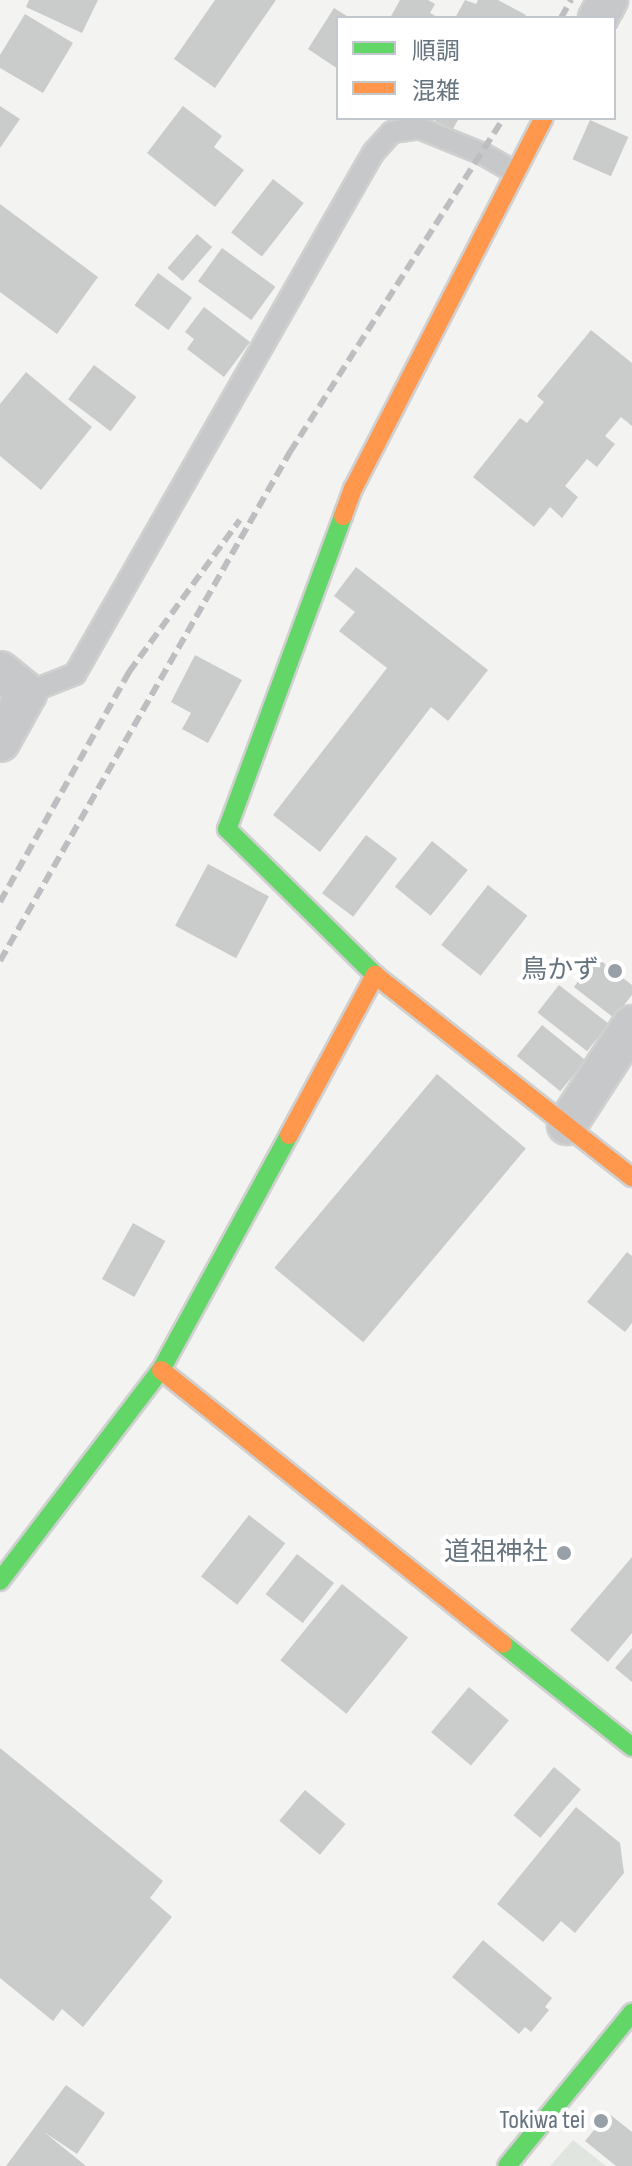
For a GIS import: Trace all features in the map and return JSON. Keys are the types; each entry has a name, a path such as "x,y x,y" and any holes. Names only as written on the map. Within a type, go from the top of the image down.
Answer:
{"street":[{"path":"543,120 353,489 227,829 375,975 632,1177"},
{"path":"0,742 14,682"},
{"path":"0,1581 161,1370 375,975"},
{"path":"567,1125 632,1025"},
{"path":"161,1370 632,1747"},
{"path":"507,2166 632,2013"}],"lane":[{"path":"14,682 75,674 373,153 392,132 419,128 483,154 514,172"}],"shaded area":[{"path":"573,2140 606,2166 550,2166"}],"building":[{"path":"29,0 98,0 82,33 26,7"},
{"path":"215,0 276,0 215,88 174,59"},
{"path":"400,0 428,0 435,4 430,13 435,16 391,16"},
{"path":"465,0 476,4 478,0 498,0 526,15 525,16 456,16"},
{"path":"334,8 347,16 336,16 336,68 308,49"},
{"path":"25,14 73,43 43,93 0,68 0,55"},
{"path":"0,106 20,119 0,148"},
{"path":"183,106 222,136 214,147 244,170 215,207 147,153"},
{"path":"436,120 458,120 453,129"},
{"path":"590,120 628,137 611,176 573,159"},
{"path":"273,179 304,203 262,257 231,233"},
{"path":"0,204 98,277 57,334 0,292"},
{"path":"197,234 212,247 183,281 167,268"},
{"path":"222,248 275,287 251,320 198,281"},
{"path":"158,273 192,298 168,330 134,305"},
{"path":"204,307 250,342 224,377 187,349 194,339 185,332"},
{"path":"591,330 632,363 632,426 621,417 605,436 615,444 597,467 587,459 565,486 578,497 562,518 550,507 534,527 473,477 520,418 527,423 544,402 537,396"},
{"path":"94,365 136,397 110,431 68,399"},
{"path":"26,372 92,427 41,490 0,456 0,404"},
{"path":"356,567 488,670 448,721 431,707 320,852 273,815 387,668 339,631 355,612 334,596"},
{"path":"195,655 242,680 208,743 182,729 191,713 171,702"},
{"path":"366,835 397,858 353,917 322,893"},
{"path":"432,841 468,870 431,916 395,887"},
{"path":"208,864 269,896 236,958 175,926"},
{"path":"488,885 527,916 481,976 441,945"},
{"path":"596,957 632,985 632,995 614,1018 574,987"},
{"path":"559,985 609,1024 587,1051 537,1013"},
{"path":"542,1025 586,1060 560,1091 517,1056"},
{"path":"437,1074 526,1149 363,1342 274,1268"},
{"path":"133,1223 165,1241 134,1297 102,1279"},
{"path":"627,1252 632,1256 632,1323 625,1332 587,1302"},
{"path":"249,1515 285,1543 237,1605 201,1576"},
{"path":"297,1554 334,1583 303,1623 266,1594"},
{"path":"632,1557 632,1633 608,1662 570,1630"},
{"path":"342,1584 408,1637 346,1714 280,1660"},
{"path":"632,1648 632,1682 615,1668"},
{"path":"469,1687 509,1720 471,1766 431,1732"},
{"path":"0,1748 163,1881 150,1898 172,1917 83,2027 62,2009 53,2021 0,1978"},
{"path":"554,1767 581,1789 540,1838 514,1815"},
{"path":"305,1790 346,1824 320,1855 279,1821"},
{"path":"576,1807 620,1843 624,1873 575,1933 561,1921 543,1942 497,1904"},
{"path":"483,1940 552,1998 545,2007 549,2010 531,2032 525,2027 519,2034 452,1977"},
{"path":"66,2085 105,2113 77,2154 44,2132 86,2166 6,2166"},
{"path":"608,2113 632,2132 632,2166 616,2166 585,2141"}],"railway":[{"path":"562,16 571,0"},
{"path":"0,961 290,452 503,120"},
{"path":"0,902 129,672 240,520"}],"traffic: fast":[{"path":"343,516 227,829 375,975"},
{"path":"0,1581 161,1370 289,1135"},
{"path":"503,1644 632,1747"},
{"path":"507,2166 632,2013"}],"traffic: slow":[{"path":"343,516 353,489 543,120"},
{"path":"289,1135 375,975 632,1177"},
{"path":"161,1370 503,1644"}],"place":[{"name":"鳥かず","path":"615,971"},
{"name":"道祖神社","path":"564,1553"},
{"name":"Tokiwa tei","path":"601,2121"}]}
